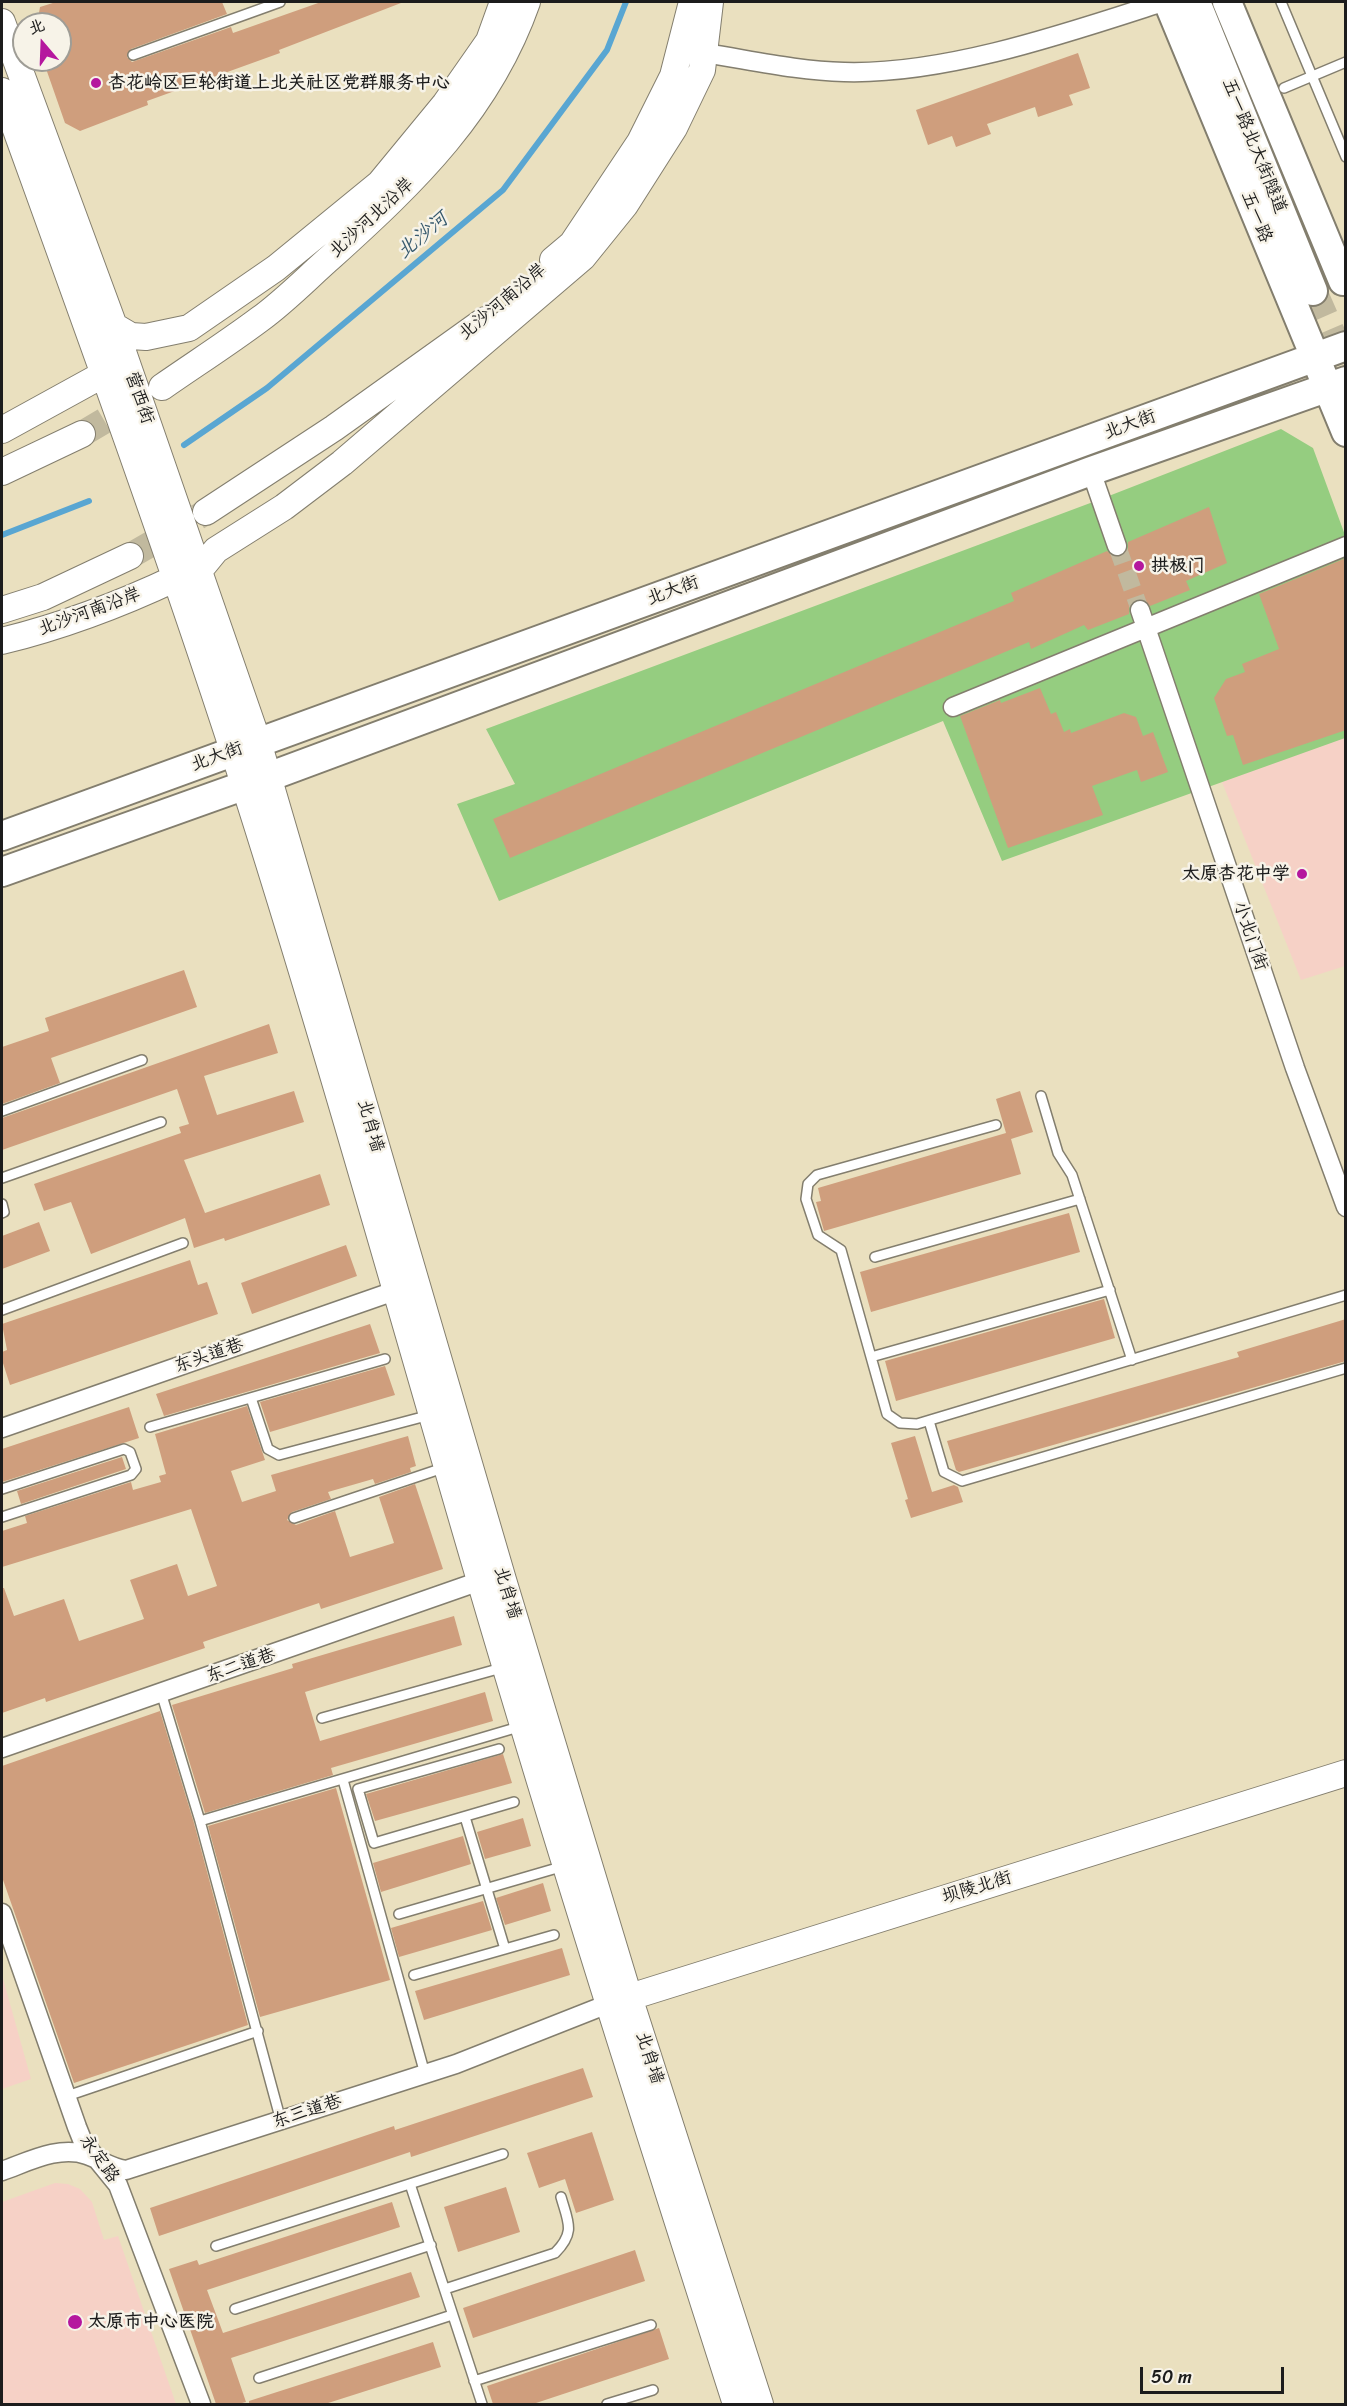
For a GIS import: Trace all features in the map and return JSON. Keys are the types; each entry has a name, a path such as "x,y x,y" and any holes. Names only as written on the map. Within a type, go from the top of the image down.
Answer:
{"main road":[{"name":"五一路","path":"1168,2 1314,358 1336,384 1346,432"},
{"name":"五一路北大街隧道","path":"1196,2 1313,291"},
{"name":"五一路北大街隧道","path":"1227,2 1343,281"},
{"path":"1248,2 1346,235"},
{"name":"北大街","path":"2,836 1346,346"},
{"path":"2,872 256,781 1091,471 1336,384"}],"street":[{"path":"114,326 131,336 146,338 189,328 276,268 380,183 445,104 489,41 503,2"},
{"name":"北沙河北沿岸","path":"162,387 262,318 370,221 421,171 463,123 495,74 527,2"},
{"name":"北沙河南沿岸","path":"206,512 334,429 486,320 572,244 640,142 673,76 692,2"},
{"path":"187,575 216,550 284,507 342,464 583,257 625,205 674,128 702,70 710,2"},
{"path":"704,53 843,72 921,69 1085,27 1163,2"},
{"name":"营西街","path":"2,22 146,414 167,517"},
{"name":"营西街","path":"2,91 122,423 167,517 256,781"},
{"path":"2,430 104,374"},
{"path":"2,472 82,434"},
{"path":"1091,471 1117,546"},
{"path":"953,707 1346,546"},
{"name":"北沙河南沿岸","path":"2,610 43,597 130,556"},
{"name":"北沙河南沿岸","path":"2,641 52,629 123,603 187,575"},
{"name":"小北门街","path":"1140,610 1295,1068 1346,1207"},
{"name":"北肖墙","path":"256,781 619,2000 760,2404"},
{"path":"407,1287 433,1414 479,1577 566,1865 619,2000 736,2404"},
{"name":"东头道巷","path":"2,1428 407,1287"},
{"name":"东二道巷","path":"2,1748 160,1689 479,1577"},
{"name":"东二道巷","path":"2,1738 160,1689"},
{"name":"坝陵北街","path":"619,2000 1346,1773"},
{"name":"永定路","path":"2,1913 83,2142 102,2162 117,2185 201,2404"},
{"name":"东三道巷","path":"2,2171 59,2152 87,2155 126,2170 425,2074 619,2000"}],"lane":[{"path":"133,55 266,4 280,2"},
{"path":"1281,2 1346,157"},
{"path":"1284,88 1346,62"},
{"path":"2,1111 142,1060"},
{"path":"1041,1096 1058,1153 1072,1174 1132,1360"},
{"path":"2,1178 161,1122"},
{"path":"996,1125 818,1175 808,1184 806,1199 818,1235 841,1250 887,1414 900,1423 917,1424 929,1421 1346,1295"},
{"path":"875,1257 1080,1199"},
{"path":"2,1204 4,1212 2,1213"},
{"path":"2,1310 183,1243"},
{"path":"871,1357 1110,1290"},
{"path":"150,1427 385,1359"},
{"path":"929,1421 944,1472 962,1480 1346,1368"},
{"path":"252,1398 268,1449 279,1455 433,1414"},
{"path":"2,1489 124,1449 130,1452 136,1469 131,1475 2,1518"},
{"path":"294,1518 448,1466"},
{"path":"322,1718 506,1667"},
{"path":"160,1689 200,1821 281,2121"},
{"path":"200,1821 524,1726"},
{"path":"499,1749 358,1789 374,1843 514,1802"},
{"path":"343,1780 425,2074"},
{"path":"465,1817 505,1949"},
{"path":"399,1914 566,1865"},
{"path":"414,1975 554,1935"},
{"path":"66,2096 258,2031"},
{"path":"216,2246 503,2154"},
{"path":"410,2184 482,2404"},
{"path":"445,2289 555,2253 567,2241 570,2227 561,2197"},
{"path":"235,2309 431,2245"},
{"path":"259,2378 453,2315"},
{"path":"474,2381 651,2325"},
{"path":"607,2404 652,2390"}],"shaded area":[{"name":"太原杏花中学","path":"1345,737 1345,966 1301,980 1222,782"},
{"path":"2,1975 31,2079 2,2089"},
{"name":"太原市中心医院","path":"55,2183 68,2184 80,2189 92,2202 104,2240 118,2236 176,2404 2,2404 2,2202"}],"green space":[{"path":"1281,429 1313,448 1345,535 1345,738 1002,861 943,721 499,901 457,804 515,784 486,729 1101,499"}],"building":[{"path":"56,2 222,2 227,14 131,49 127,57 132,62 231,27 233,33 321,2 401,3 279,50 280,53 147,101 148,105 80,131 65,123 47,72 72,72 72,12 39,12 40,7"},
{"path":"1078,53 1090,88 1069,95 1073,105 1038,117 1035,107 987,124 991,134 956,147 952,136 928,145 916,110"},
{"path":"1209,507 1227,563 1186,581 1190,590 1150,606 1143,599 1136,600 1129,607 1129,614 1088,630 1084,625 1031,649 1029,642 510,858 493,819 1014,601 1011,593 1107,551 1114,557 1121,556 1128,549 1128,542"},
{"path":"1346,558 1346,730 1243,765 1233,735 1227,736 1214,698 1226,679 1245,672 1242,664 1279,649 1259,594"},
{"path":"1040,688 1051,714 1056,712 1064,732 1070,729 1071,733 1124,713 1136,717 1143,736 1153,732 1168,772 1141,782 1137,770 1092,786 1103,815 1008,848 960,716 1000,700 1001,703"},
{"path":"184,970 197,1007 51,1058 60,1083 2,1104 2,1047 49,1031 45,1018"},
{"path":"269,1024 278,1053 204,1076 217,1115 294,1091 304,1122 184,1160 205,1213 320,1174 330,1205 225,1241 224,1238 194,1248 185,1218 91,1254 71,1202 44,1211 34,1184 181,1133 179,1127 189,1124 177,1089 2,1150 2,1118"},
{"path":"1020,1091 1033,1132 1011,1139 1021,1174 824,1231 816,1202 821,1201 818,1188 1006,1133 996,1099"},
{"path":"1069,1213 1080,1252 871,1312 860,1272"},
{"path":"39,1222 50,1251 2,1269 2,1236"},
{"path":"346,1245 357,1276 252,1314 241,1283"},
{"path":"190,1260 198,1285 207,1282 218,1314 10,1385 2,1360 2,1352 7,1350 2,1324"},
{"path":"1104,1299 1115,1338 896,1401 885,1361"},
{"path":"1346,1319 1346,1361 959,1472 956,1470 947,1441 1239,1357 1237,1352"},
{"path":"370,1324 380,1353 164,1416 156,1394"},
{"path":"385,1366 395,1395 270,1432 260,1402"},
{"path":"247,1406 265,1460 231,1471 242,1502 276,1491 271,1475 408,1436 416,1466 410,1468 411,1472 375,1484 373,1479 328,1492 331,1499 292,1512 287,1520 296,1525 335,1511 350,1557 394,1543 379,1497 415,1484 443,1569 321,1609 319,1603 203,1642 205,1648 46,1702 45,1698 2,1713 2,1588 4,1588 14,1616 64,1599 79,1641 144,1619 130,1580 177,1564 188,1596 217,1586 191,1509 2,1567 2,1531 27,1523 25,1516 131,1482 133,1490 161,1482 159,1476 166,1474 155,1434"},
{"path":"129,1407 139,1438 2,1482 2,1449"},
{"path":"915,1436 932,1492 954,1485 958,1487 963,1502 911,1518 905,1500 908,1499 891,1443"},
{"path":"122,1457 126,1469 21,1504 17,1491"},
{"path":"454,1616 462,1645 305,1692 320,1741 485,1692 493,1721 331,1768 333,1775 205,1813 172,1705 293,1668 292,1664"},
{"path":"160,1711 194,1823 248,2025 74,2083 2,1877 2,1766"},
{"path":"503,1754 512,1783 375,1821 366,1794"},
{"path":"336,1788 390,1980 260,2017 208,1826"},
{"path":"523,1818 531,1846 485,1859 477,1832"},
{"path":"463,1836 471,1864 381,1892 373,1863"},
{"path":"543,1883 551,1911 505,1925 496,1898"},
{"path":"483,1901 492,1930 399,1957 391,1928"},
{"path":"562,1948 570,1975 424,2020 415,1991"},
{"path":"583,2068 593,2097 411,2157 410,2152 159,2236 150,2208 394,2126 395,2130"},
{"path":"592,2132 614,2200 576,2213 565,2179 539,2188 527,2153"},
{"path":"506,2187 520,2232 458,2252 444,2207"},
{"path":"392,2202 400,2227 207,2290 223,2333 411,2272 420,2297 231,2358 246,2402 216,2404 169,2269 197,2260 199,2265"},
{"path":"635,2250 645,2281 473,2338 463,2308"},
{"path":"659,2328 669,2359 533,2404 493,2404 487,2386"},
{"path":"433,2342 441,2367 325,2404 249,2404 249,2401"}],"waterway":[{"name":"北沙河","path":"184,445 267,388 503,190 607,50 626,2"},
{"name":"北沙河","path":"2,535 89,501"}],"tunnel":[{"path":"1313,291 1346,367"},
{"path":"82,434 136,402"},
{"path":"130,556 206,512"},
{"path":"1117,546 1140,610"}],"place":[{"name":"杏花岭区巨轮街道上北关社区党群服务中心","path":"96,83"},
{"name":"拱极门","path":"1139,566"},
{"name":"太原杏花中学","path":"1302,874"},
{"name":"太原市中心医院","path":"75,2322"}]}
